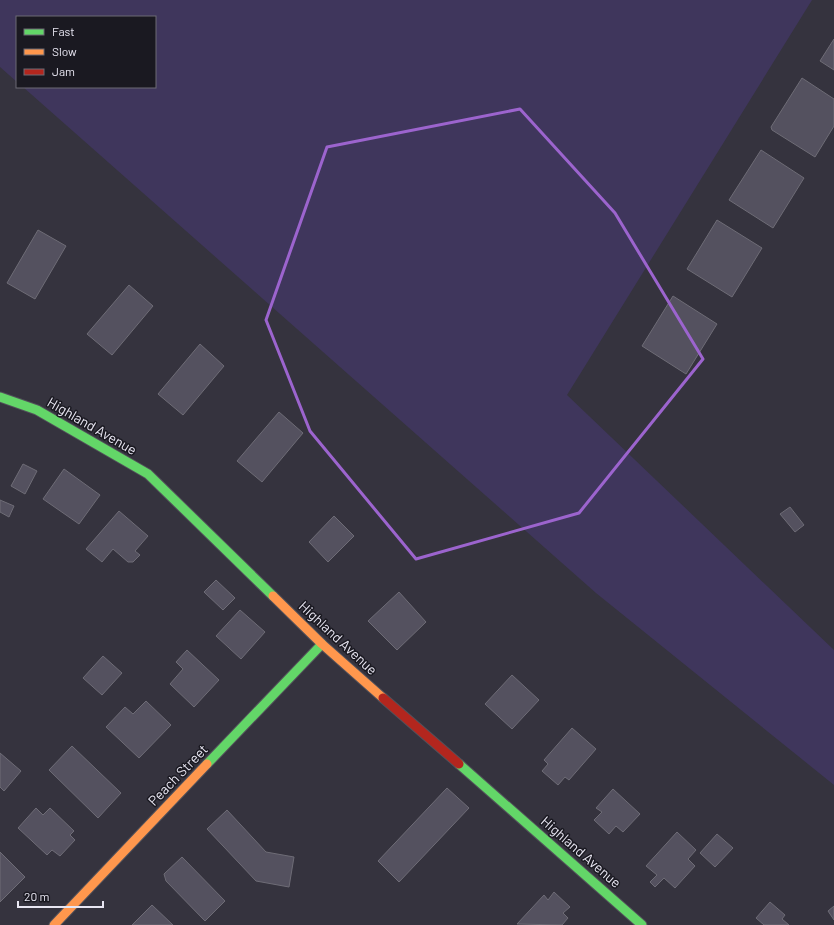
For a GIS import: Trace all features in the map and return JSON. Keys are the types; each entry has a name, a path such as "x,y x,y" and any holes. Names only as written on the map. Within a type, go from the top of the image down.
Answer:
{"main road":[{"name":"Highland Avenue","path":"0,397 37,410 148,474 322,644 642,925"},
{"name":"Peach Street","path":"54,925 322,644"}],"highlighted area":[{"path":"520,109 615,213 703,359 579,513 416,559 310,431 266,320 327,147"}],"shaded area":[{"path":"0,0 812,0 567,395 834,650 834,785 596,593 24,88 156,88 156,16 16,16 16,81 0,67"}],"building":[{"path":"834,39 834,70 820,61"},
{"path":"802,78 834,99 834,126 815,157 772,130 771,127"},
{"path":"761,150 804,178 773,228 729,200"},
{"path":"717,220 762,248 732,297 687,269"},
{"path":"38,230 66,246 35,299 7,283"},
{"path":"129,285 153,306 112,355 87,334"},
{"path":"673,296 717,324 686,374 642,346"},
{"path":"200,344 224,366 183,415 158,394"},
{"path":"279,412 303,433 262,482 237,461"},
{"path":"23,464 37,471 25,494 11,486"},
{"path":"64,469 100,495 79,524 43,499"},
{"path":"0,500 14,506 9,517 0,512"},
{"path":"790,507 804,525 795,532 780,514"},
{"path":"119,511 148,536 135,551 140,555 133,562 128,562 113,549 102,562 86,549"},
{"path":"334,516 354,536 328,562 309,542"},
{"path":"216,580 235,598 223,610 204,592"},
{"path":"399,592 426,622 397,650 368,621"},
{"path":"240,610 265,632 241,659 216,636"},
{"path":"187,650 219,680 194,707 170,684 183,669 176,662"},
{"path":"103,656 122,673 102,695 83,678"},
{"path":"512,675 539,700 512,729 485,704"},
{"path":"146,701 171,725 139,758 106,727 125,707 133,714"},
{"path":"572,728 596,749 569,780 565,777 558,785 542,771 548,764 544,760"},
{"path":"72,746 121,793 98,818 49,770"},
{"path":"0,753 21,771 4,791 0,787"},
{"path":"447,788 469,808 399,882 378,861"},
{"path":"613,789 640,814 623,832 616,826 609,834 594,820 602,812 596,808"},
{"path":"36,808 43,815 50,808 74,831 70,835 75,840 60,856 52,850 47,855 18,828"},
{"path":"227,810 266,852 294,857 289,887 256,881 207,829"},
{"path":"677,832 696,850 688,859 695,866 675,888 664,878 655,887 650,882 657,875 646,866"},
{"path":"717,834 733,848 715,867 700,853"},
{"path":"0,852 25,877 0,902"},
{"path":"182,857 225,901 205,921 166,881 164,874"},
{"path":"554,892 570,907 563,913 568,918 562,925 517,924 544,895 548,900"},
{"path":"770,902 785,915 782,919 789,925 764,925 756,918"},
{"path":"152,905 173,925 132,925"},
{"path":"834,906 834,920 828,911"}],"traffic: fast":[{"path":"0,397 37,410 148,474 273,596"},
{"path":"207,764 322,644"},
{"path":"459,764 642,925"}],"traffic: slow":[{"path":"273,596 322,644 383,698"},
{"path":"54,925 207,764"}],"traffic: jam":[{"path":"383,698 459,764"}]}
